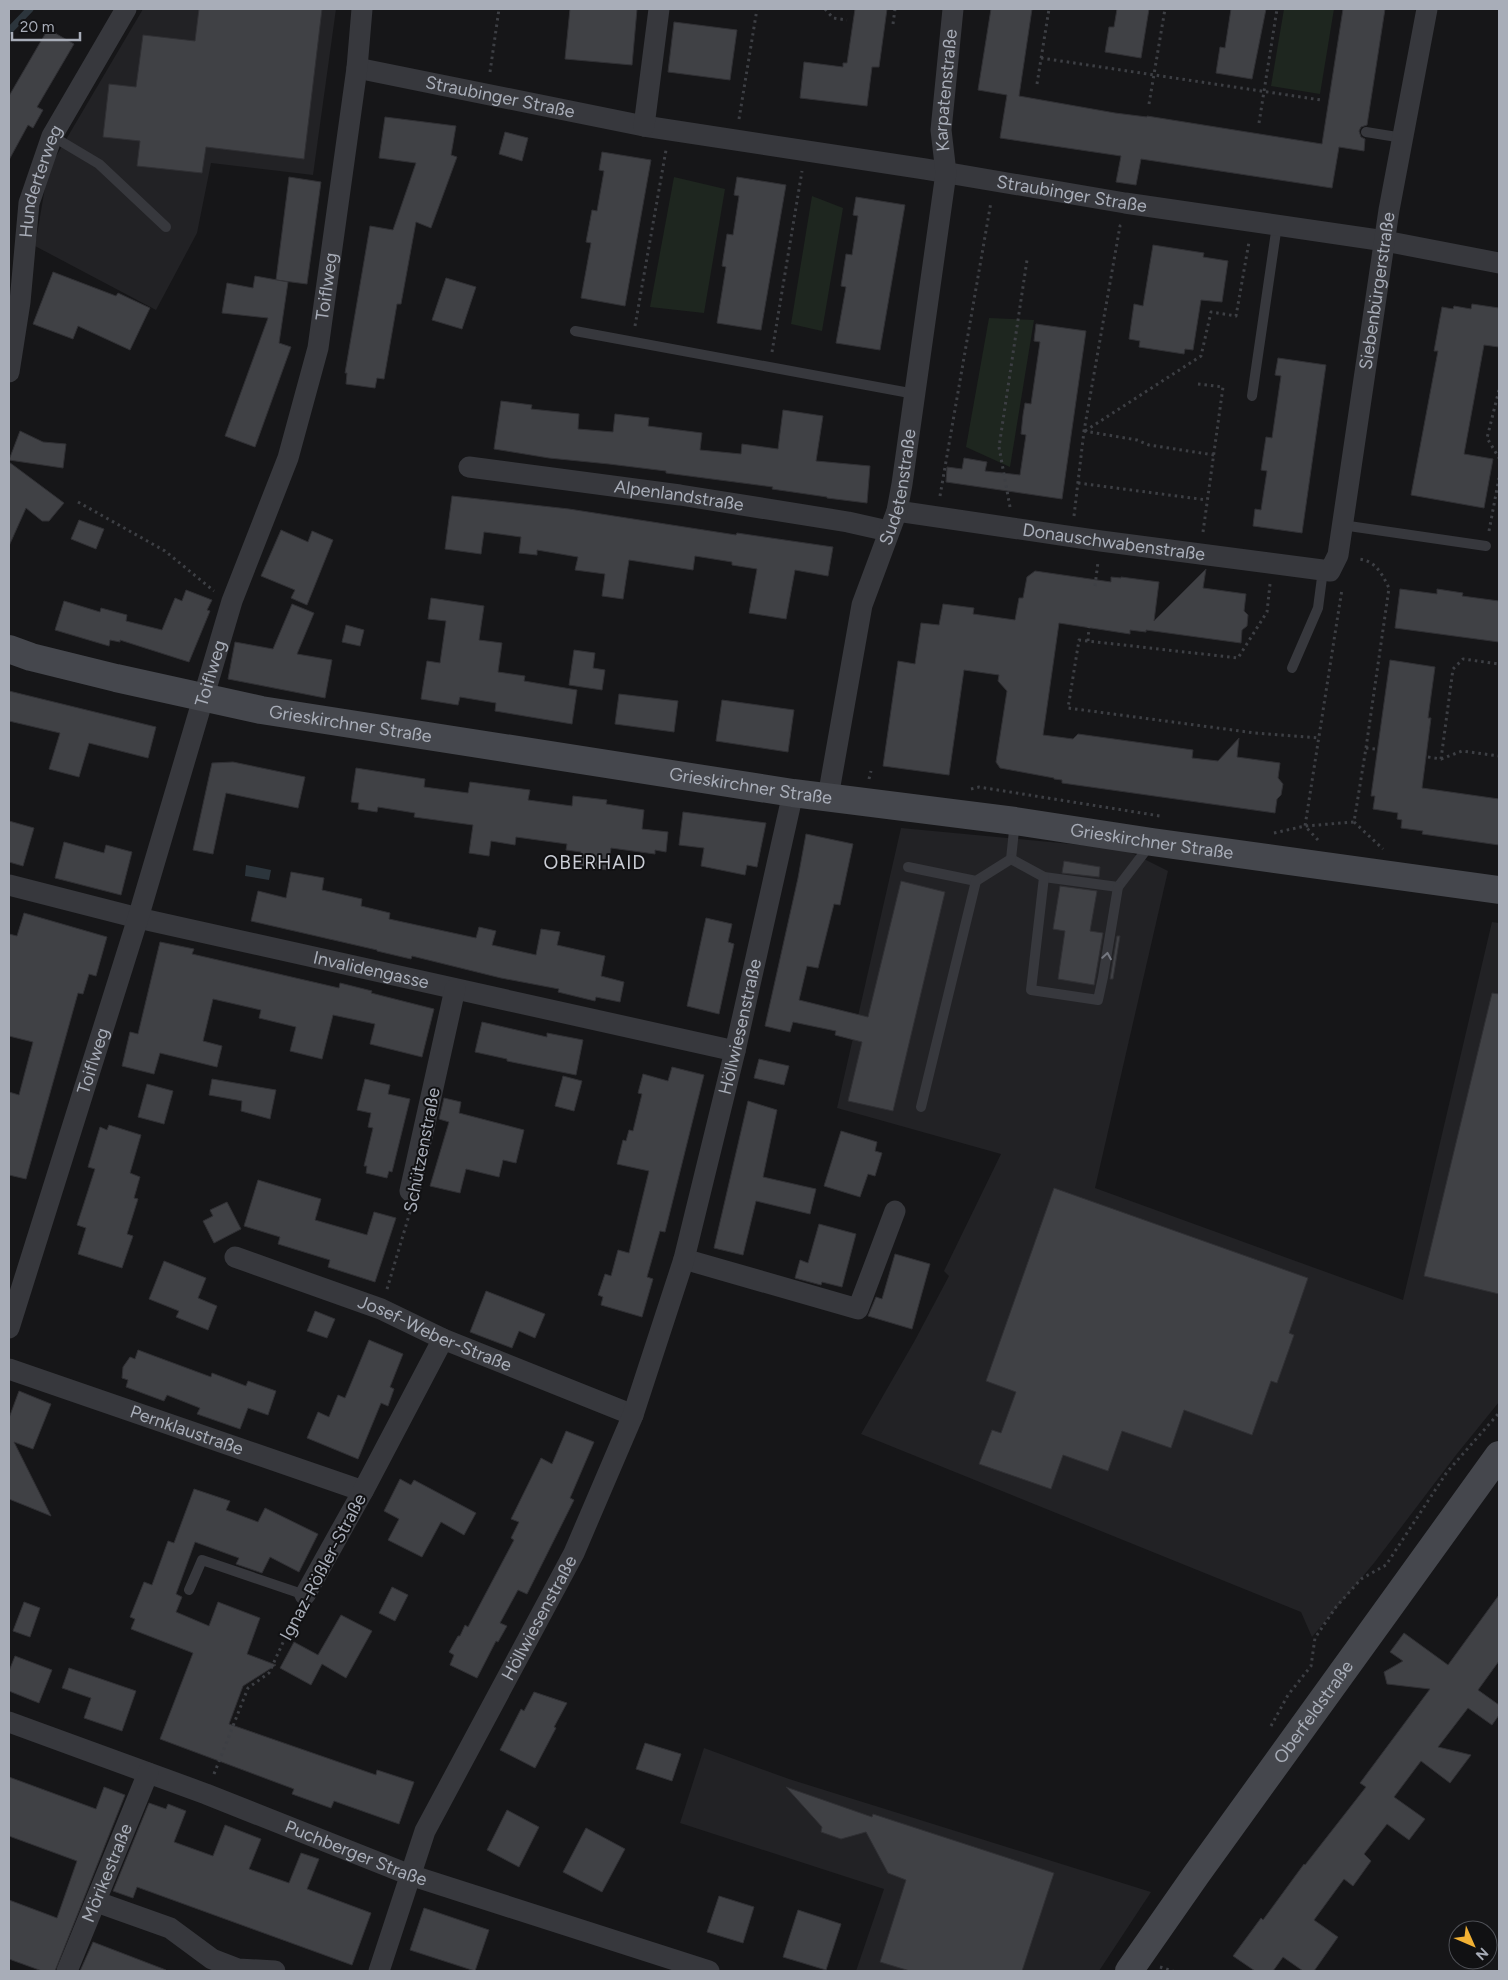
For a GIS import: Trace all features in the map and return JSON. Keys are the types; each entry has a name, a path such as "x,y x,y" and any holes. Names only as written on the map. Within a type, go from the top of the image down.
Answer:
{"main road":[{"name":"Grieskirchner Straße","path":"9,649 31,657 116,678 262,710 793,793 1016,821 1152,842 1499,890"},
{"name":"Oberfeldstraße","path":"1129,1971 1201,1867 1499,1455"}],"street":[{"name":"Hunderterweg","path":"9,372 20,302 29,203 52,136 126,9"},
{"name":"Toiflweg","path":"9,1328 138,918 202,696 232,601 288,458 318,348 357,68 362,9"},
{"path":"644,126 659,9"},
{"name":"Karpatenstraße","path":"946,173 941,130 953,9"},
{"name":"Siebenbürgerstraße","path":"1330,565 1342,525 1385,240 1427,9"},
{"name":"Straubinger Straße","path":"357,68 644,126 805,150 1125,203 1385,240 1499,263"},
{"name":"Sudetenstraße","path":"828,797 862,605 897,511 946,173"},
{"name":"Alpenlandstraße","path":"469,467 680,495 848,522 888,531"},
{"name":"Donauschwabenstraße","path":"897,511 1272,563 1330,565"},
{"name":"Höllwiesenstraße","path":"379,1971 425,1831 574,1553 633,1415 684,1259 793,793"},
{"name":"Invalidengasse","path":"9,885 138,918 734,1051"},
{"name":"Schützenstraße","path":"410,1191 455,989"},
{"path":"684,1259 858,1309 895,1210"},
{"name":"Josef-Weber-Straße","path":"235,1257 381,1309 444,1339 633,1415"},
{"name":"Ignaz-Rößler-Straße","path":"305,1595 444,1339"},
{"name":"Pernklaustraße","path":"9,1370 362,1491"},
{"name":"Puchberger Straße","path":"9,1722 206,1794 410,1875 709,1971"},
{"name":"Mörikestraße","path":"67,1971 97,1902 148,1774"},
{"path":"97,1902 170,1928 212,1959 238,1969 275,1971"}],"lane":[{"path":"1366,132 1403,138"},
{"path":"52,136 99,164 166,227"},
{"path":"1252,396 1277,225"},
{"path":"575,331 915,394"},
{"path":"1342,525 1486,546"},
{"path":"1292,668 1318,608 1330,565"},
{"path":"1011,859 1016,821"},
{"path":"1044,877 1031,990 1098,1000 1118,887 1152,842"},
{"path":"1011,859 1044,877 1118,887"},
{"path":"908,868 976,880 1011,859"},
{"path":"921,1107 976,880"},
{"path":"189,1590 202,1560 305,1595"}],"path":[{"path":"486,94 499,9"},
{"path":"736,140 757,9"},
{"path":"825,9 833,18 847,20"},
{"path":"893,24 895,9"},
{"path":"1037,84 1049,9"},
{"path":"1149,104 1164,9"},
{"path":"1259,123 1277,9"},
{"path":"1041,58 1321,100"},
{"path":"632,342 669,130"},
{"path":"770,367 805,150"},
{"path":"937,516 994,181"},
{"path":"1071,536 1084,431 1120,226 1108,220 1125,203"},
{"path":"1084,431 1201,356 1211,312 1236,316 1252,221"},
{"path":"1013,528 999,447 1027,260"},
{"path":"1198,384 1223,387 1200,553"},
{"path":"1499,390 1487,438 1499,458"},
{"path":"1084,431 1137,440 1148,444 1214,454"},
{"path":"1486,546 1499,478"},
{"path":"1078,482 1207,500"},
{"path":"78,502 165,550 212,590 232,601"},
{"path":"1305,826 1342,590 1330,565 1368,560 1381,571 1389,588 1354,822"},
{"path":"1272,563 1267,612 1238,658 1079,640 1068,708 1255,733 1319,738"},
{"path":"1088,641 1090,627"},
{"path":"1440,759 1453,669 1463,660 1499,664"},
{"path":"1366,748 1375,749"},
{"path":"1428,758 1440,759 1462,751 1499,756"},
{"path":"970,790 979,787 1164,816"},
{"path":"1272,833 1305,826 1354,822 1385,850"},
{"path":"1305,826 1319,841 1318,865"},
{"name":"Schützenstraße","path":"381,1309 410,1214 410,1191"},
{"path":"1270,1727 1288,1695 1310,1666 1315,1638 1336,1607 1361,1579 1386,1565 1447,1472 1499,1413"},
{"name":"Ignaz-Rößler-Straße","path":"206,1794 248,1688 269,1673 305,1595"}],"shaded area":[{"path":"143,9 336,9 313,175 211,163 197,233 156,310 35,246 48,170"},
{"path":"1284,9 1334,9 1320,94 1271,86"},
{"path":"674,177 725,189 704,313 650,307"},
{"path":"812,196 843,208 822,331 791,324"},
{"path":"989,318 1034,320 1010,467 966,447"},
{"path":"901,828 1124,849 1168,871 1095,1188 1403,1300 1492,922 1499,923 1499,1402 1374,1563 1312,1637 1301,1612 861,1434 914,1342 949,1276 944,1271 1001,1154 837,1108"},
{"path":"246,865 271,870 269,880 245,876"},
{"path":"704,1748 789,1779 1151,1892 1099,1971 856,1971 884,1889 680,1823"}],"building":[{"path":"199,9 322,9 304,159 206,147 202,173 137,166 140,141 103,137 109,84 136,87 143,35 195,41"},
{"path":"570,9 637,9 632,65 565,59"},
{"path":"855,9 887,9 879,67 872,67 867,106 800,98 804,62 843,67 843,63 847,63"},
{"path":"991,9 1032,9 1019,96 1115,113 1147,116 1322,144 1343,9 1385,9 1367,125 1361,127 1359,131 1361,137 1365,139 1364,151 1339,147 1332,188 1141,159 1136,185 1116,182 1121,156 1000,138 1007,95 978,90"},
{"path":"1117,9 1149,9 1141,58 1105,52 1109,27 1114,27"},
{"path":"1231,9 1266,9 1252,79 1216,73 1220,47 1225,48"},
{"path":"674,22 737,30 730,80 668,72"},
{"path":"48,29 74,44 37,107 43,110 33,128 28,125 9,160 9,96"},
{"path":"385,117 456,126 451,155 457,157 431,228 416,222 401,304 397,304 384,379 377,378 375,388 346,384 347,373 345,373 370,226 393,230 416,163 379,158"},
{"path":"505,132 528,138 522,161 499,154"},
{"path":"602,152 651,160 625,306 581,298 591,243 586,242 592,210 597,211 604,171 599,170"},
{"path":"289,177 321,182 307,284 276,280"},
{"path":"737,177 786,185 761,330 717,323 726,267 722,266 727,234 733,235 739,196 734,195"},
{"path":"856,197 905,205 880,350 836,343 846,287 841,286 846,254 852,255 858,216 853,215"},
{"path":"1153,245 1204,253 1203,257 1228,261 1222,302 1201,300 1193,350 1185,349 1184,354 1139,347 1140,341 1129,339 1134,304 1143,306"},
{"path":"53,272 116,296 118,293 150,308 130,350 78,326 73,339 33,324"},
{"path":"255,276 288,282 279,343 291,347 255,447 225,436 268,318 222,313 227,283 253,288"},
{"path":"446,278 476,287 462,329 432,320"},
{"path":"1472,304 1499,308 1499,347 1484,345 1464,454 1493,459 1484,508 1411,495 1438,351 1434,351 1442,307 1453,309 1454,306 1471,309"},
{"path":"1036,324 1086,331 1062,499 946,482 947,467 962,469 964,458 987,462 985,471 1020,475 1026,435 1021,434 1023,415 1025,403 1031,404 1040,342 1034,341"},
{"path":"1278,358 1326,365 1302,533 1253,526 1255,509 1261,510 1267,471 1261,470 1266,437 1272,438 1281,376 1275,375"},
{"path":"501,401 532,405 531,409 579,414 578,429 613,432 615,414 649,418 648,426 702,433 700,450 741,454 742,444 778,449 783,410 823,416 816,461 870,466 867,503 772,489 773,487 666,473 666,471 549,458 494,449"},
{"path":"20,431 43,442 66,444 63,468 9,460"},
{"path":"9,462 64,503 49,521 42,521 26,508 9,546"},
{"path":"452,496 569,509 736,535 737,533 833,547 828,576 795,570 786,619 749,613 757,569 732,565 732,562 695,556 693,570 629,560 623,599 602,596 605,574 575,570 578,557 537,550 537,555 519,553 521,537 484,532 481,554 445,549"},
{"path":"79,520 104,529 96,549 71,539"},
{"path":"281,530 308,542 312,531 333,540 307,605 291,598 295,590 261,576"},
{"path":"1206,569 1203,588 1246,594 1244,611 1248,615 1247,626 1242,630 1241,643 1146,630 1146,632 1130,630 1130,634 1059,623 1043,735 1073,739 1078,734 1193,750 1192,758 1218,761 1239,738 1237,757 1280,763 1278,778 1283,784 1281,795 1277,799 1275,813 1062,783 1062,780 1054,778 1000,768 996,762 1007,691 998,681 999,675 964,670 949,775 883,766 898,661 915,664 921,623 939,625 943,604 974,608 973,614 1015,620 1019,598 1023,598 1027,577 1035,571 1111,582 1111,577 1121,577 1159,582 1154,621"},
{"path":"1400,589 1437,594 1437,589 1463,593 1462,596 1499,601 1499,642 1395,628"},
{"path":"186,590 212,600 207,610 210,611 189,662 120,640 120,642 110,640 109,646 55,630 64,601 100,612 101,608 127,615 126,621 162,630 175,598 182,601"},
{"path":"431,598 484,606 479,640 502,643 498,672 525,676 524,681 577,690 572,724 495,711 496,703 460,697 458,705 421,699 427,661 440,663 446,621 428,619"},
{"path":"292,604 314,613 297,654 332,660 325,698 228,679 235,642 273,649"},
{"path":"346,625 364,630 360,646 342,642"},
{"path":"574,650 595,653 593,668 605,670 602,690 569,685"},
{"path":"1390,660 1435,667 1428,718 1431,718 1422,788 1499,799 1499,845 1422,834 1423,831 1401,828 1402,820 1397,819 1398,813 1373,809 1375,796 1371,796"},
{"path":"9,691 156,727 148,758 89,743 79,777 49,769 60,733 9,721"},
{"path":"619,694 678,701 674,732 615,724"},
{"path":"722,700 794,710 788,752 716,741"},
{"path":"233,762 305,777 298,808 226,793 213,854 193,850 212,763"},
{"path":"356,768 425,779 424,787 468,793 470,782 530,790 528,800 572,806 573,796 607,800 606,804 644,810 642,829 668,832 666,852 655,850 655,854 611,848 608,870 579,866 581,852 566,850 567,844 516,837 515,845 491,841 489,856 469,853 473,825 414,817 415,813 378,807 377,812 358,809 359,803 351,802"},
{"path":"683,812 766,823 757,867 747,865 745,875 701,866 704,848 679,845"},
{"path":"9,821 34,828 23,866 9,862"},
{"path":"806,834 853,844 840,905 834,904 818,968 807,966 799,1000 868,1017 901,881 945,892 893,1111 848,1101 862,1042 835,1035 836,1031 793,1022 790,1032 765,1026"},
{"path":"64,842 104,853 106,845 132,852 121,895 55,878"},
{"path":"1064,861 1100,867 1099,877 1062,873"},
{"path":"291,872 324,878 322,890 362,899 361,906 390,913 389,919 476,938 479,927 496,931 492,945 536,955 541,929 560,932 557,945 605,956 601,976 624,982 620,1002 596,997 595,1001 558,992 559,989 501,978 412,956 411,959 251,921 258,891 286,898"},
{"path":"1060,886 1097,891 1090,931 1103,933 1094,985 1058,979 1065,931 1053,929"},
{"path":"24,913 107,937 96,976 89,974 83,994 78,993 26,1179 9,1175 9,1092 19,1095 33,1042 9,1036 9,934 17,936"},
{"path":"706,918 732,924 728,942 734,944 719,1014 687,1006"},
{"path":"1117,936 1120,936 1113,979 1110,979"},
{"path":"160,942 194,949 192,954 339,988 340,983 434,1009 422,1057 370,1044 375,1024 333,1015 322,1059 290,1051 296,1027 259,1018 261,1010 213,999 203,1041 222,1046 217,1067 160,1053 154,1074 122,1066 130,1032 138,1034"},
{"path":"1492,993 1499,994 1499,1294 1424,1276"},
{"path":"482,1022 547,1037 547,1033 583,1040 576,1075 507,1061 507,1059 475,1052"},
{"path":"759,1059 789,1066 784,1085 754,1078"},
{"path":"672,1067 704,1075 665,1232 660,1231 647,1277 653,1279 642,1317 601,1305 603,1297 598,1295 605,1274 611,1276 618,1250 629,1253 649,1171 617,1164 623,1140 626,1141 629,1130 633,1131 642,1094 638,1093 643,1074 668,1081"},
{"path":"563,1076 582,1081 574,1111 555,1106"},
{"path":"212,1079 276,1090 270,1119 241,1111 242,1101 209,1095"},
{"path":"365,1079 390,1085 388,1094 410,1099 392,1172 389,1171 387,1178 366,1173 367,1166 364,1166 373,1128 368,1127 371,1113 357,1110"},
{"path":"147,1084 173,1091 164,1124 138,1117"},
{"path":"444,1098 461,1102 459,1113 524,1130 516,1163 503,1160 499,1177 466,1169 460,1193 430,1186 449,1122 439,1119"},
{"path":"748,1101 777,1110 763,1177 816,1189 810,1214 756,1201 743,1255 714,1248"},
{"path":"109,1125 141,1135 130,1173 140,1177 134,1198 138,1199 127,1234 133,1236 122,1268 78,1254 86,1228 77,1225 95,1169 88,1167 100,1127 107,1130"},
{"path":"841,1131 877,1142 875,1151 882,1153 875,1176 868,1174 860,1197 824,1186"},
{"path":"258,1180 321,1199 315,1220 367,1235 374,1212 396,1218 375,1282 328,1267 330,1260 278,1244 280,1237 244,1226"},
{"path":"1054,1188 1308,1278 1289,1333 1294,1335 1277,1383 1271,1381 1252,1435 1184,1410 1171,1448 1122,1431 1108,1471 1063,1455 1051,1489 979,1464 992,1430 1001,1433 1016,1392 986,1381"},
{"path":"227,1202 241,1229 214,1243 203,1221 213,1216 210,1210"},
{"path":"819,1224 856,1234 842,1287 822,1282 821,1285 795,1278 800,1260 808,1263"},
{"path":"895,1254 930,1264 912,1329 868,1316 876,1297 882,1299"},
{"path":"164,1261 206,1278 198,1298 217,1306 208,1330 176,1317 179,1311 149,1299"},
{"path":"486,1291 545,1314 535,1338 519,1331 512,1348 470,1332"},
{"path":"315,1311 335,1319 327,1338 307,1331"},
{"path":"369,1340 403,1354 390,1387 394,1389 388,1406 381,1403 358,1459 307,1438 318,1412 329,1417 338,1395 345,1398"},
{"path":"138,1350 211,1377 212,1373 246,1386 248,1381 276,1391 268,1415 248,1408 240,1429 197,1414 200,1408 167,1395 164,1401 126,1387 128,1380 122,1378 123,1367 130,1357 135,1359"},
{"path":"19,1391 51,1404 33,1449 14,1442 51,1516 9,1499 9,1418"},
{"path":"566,1431 594,1442 570,1498 574,1500 527,1594 518,1590 500,1623 507,1626 498,1642 496,1641 477,1678 450,1665 454,1655 449,1652 465,1625 468,1627 514,1540 511,1538 519,1522 511,1519 541,1458 552,1464"},
{"path":"400,1479 411,1485 414,1480 476,1513 464,1535 441,1522 422,1557 388,1540 399,1519 384,1511"},
{"path":"194,1489 230,1501 226,1510 258,1522 265,1508 318,1534 299,1572 270,1557 262,1573 236,1564 239,1558 195,1542 176,1594 182,1597 176,1612 209,1626 218,1602 260,1618 247,1654 276,1665 243,1686 229,1724 376,1775 377,1770 414,1782 399,1824 334,1801 331,1808 292,1794 294,1789 160,1739 193,1653 131,1629 135,1619 130,1617 144,1582 152,1585 168,1541 174,1543"},
{"path":"392,1587 408,1595 395,1621 379,1613"},
{"path":"1499,1595 1499,1661 1478,1690 1499,1705 1499,1715 1492,1725 1468,1708 1438,1747 1471,1755 1450,1783 1421,1761 1394,1797 1425,1819 1409,1840 1387,1824 1364,1854 1371,1861 1353,1886 1344,1879 1314,1920 1338,1937 1314,1971 1303,1971 1283,1957 1273,1971 1255,1971 1233,1956 1366,1787 1360,1783 1430,1689 1387,1684 1384,1672 1403,1661 1390,1652 1404,1633 1448,1665"},
{"path":"24,1602 40,1608 30,1637 13,1631"},
{"path":"341,1615 372,1631 346,1678 322,1664 311,1685 280,1668 294,1642 318,1655"},
{"path":"15,1656 52,1670 39,1703 9,1691 9,1671"},
{"path":"69,1668 136,1691 122,1731 84,1718 91,1698 62,1688"},
{"path":"534,1692 567,1703 535,1768 500,1750 521,1709 524,1711"},
{"path":"645,1743 681,1754 672,1781 636,1769"},
{"path":"9,1777 96,1809 104,1787 125,1795 55,1971 42,1971 9,1959 9,1900 57,1918 77,1861 9,1836"},
{"path":"786,1787 872,1817 873,1814 1054,1873 1022,1971 910,1971 880,1962 906,1880 888,1873 866,1832 841,1839 821,1832 822,1827"},
{"path":"149,1803 166,1809 168,1804 186,1811 174,1842 213,1856 225,1825 261,1839 249,1869 289,1883 301,1853 319,1859 307,1889 371,1913 352,1965 137,1887 133,1898 113,1891"},
{"path":"507,1810 539,1827 519,1867 487,1850"},
{"path":"586,1828 625,1849 602,1892 563,1872"},
{"path":"719,1896 754,1907 743,1943 707,1932"},
{"path":"424,1908 489,1930 475,1971 410,1950"},
{"path":"798,1910 841,1924 826,1970 783,1957"},
{"path":"93,1942 166,1970 166,1971 80,1971"}],"waterway":[{"path":"9,31 30,9"}],"district":[{"name":"OBERHAID","path":"595,862"}]}
